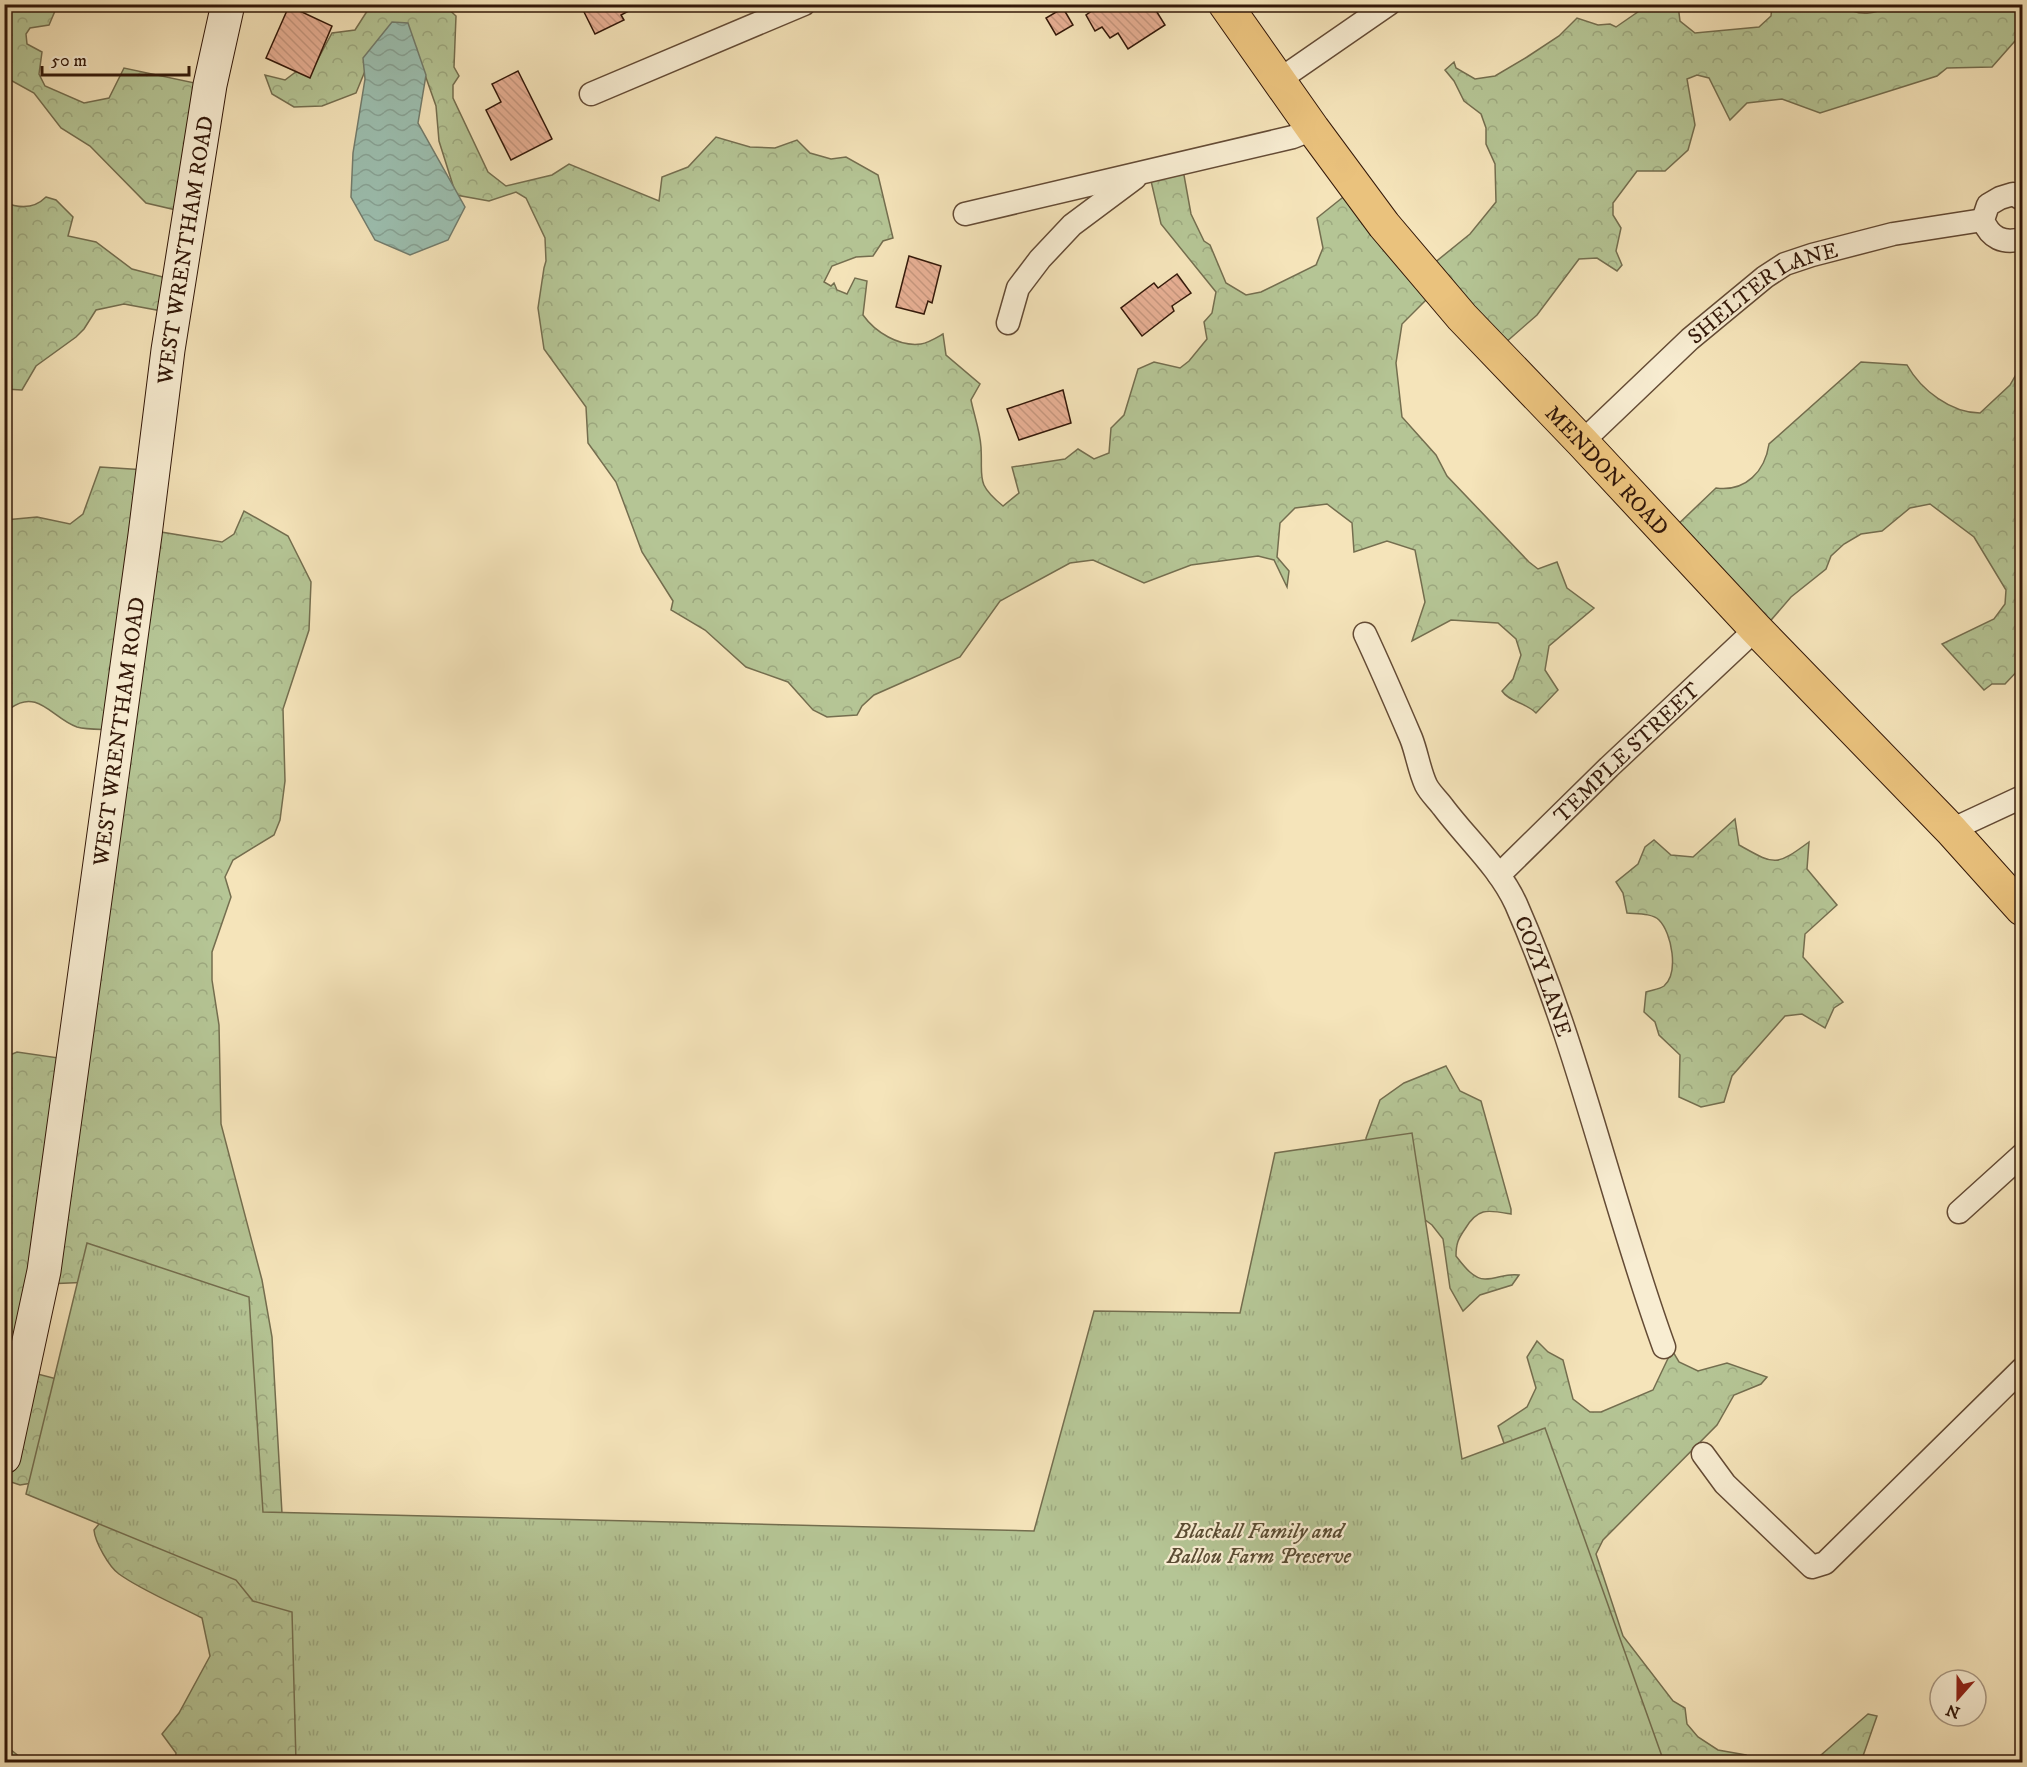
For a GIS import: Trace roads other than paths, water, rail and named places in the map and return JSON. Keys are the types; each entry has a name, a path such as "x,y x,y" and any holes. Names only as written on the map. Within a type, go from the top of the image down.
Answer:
{"main road":[{"name":"MENDON ROAD","path":"1225,4 1384,225 1462,317 1582,442 1755,629 1951,830 2022,909"}],"street":[{"name":"WEST WRENTHAM ROAD","path":"4,1457 44,1271 145,535 168,350 210,85 228,4"},
{"path":"591,94 762,13 804,4"},
{"path":"1279,80 1389,4"},
{"path":"965,214 1293,137 1313,129"},
{"path":"1008,323 1018,288 1040,259 1072,225 1141,174"},
{"path":"2022,199 2013,194 2000,198 1988,206 1983,220 1988,232 1998,239 2014,241 2022,239"},
{"name":"SHELTER LANE","path":"1582,442 1690,339 1765,277 1785,264 1893,234 1983,220"},
{"name":"TEMPLE STREET","path":"1499,875 1755,629"},
{"name":"COZY LANE","path":"1365,634 1394,694 1427,785 1457,826 1499,875 1519,911 1556,1008 1615,1190 1642,1288 1664,1347"},
{"path":"1951,830 2022,797"},
{"path":"1959,1212 2022,1155"},
{"path":"1703,1454 1725,1484 1812,1567 1825,1563 2022,1369"}],"water":[{"path":"392,22 408,23 426,75 418,123 465,207 448,240 410,255 375,240 351,197 353,153 365,79 363,58"}],"park label":[{"name":"Blackall Family and Ballou Farm Preserve","path":"1259,1542"}]}
